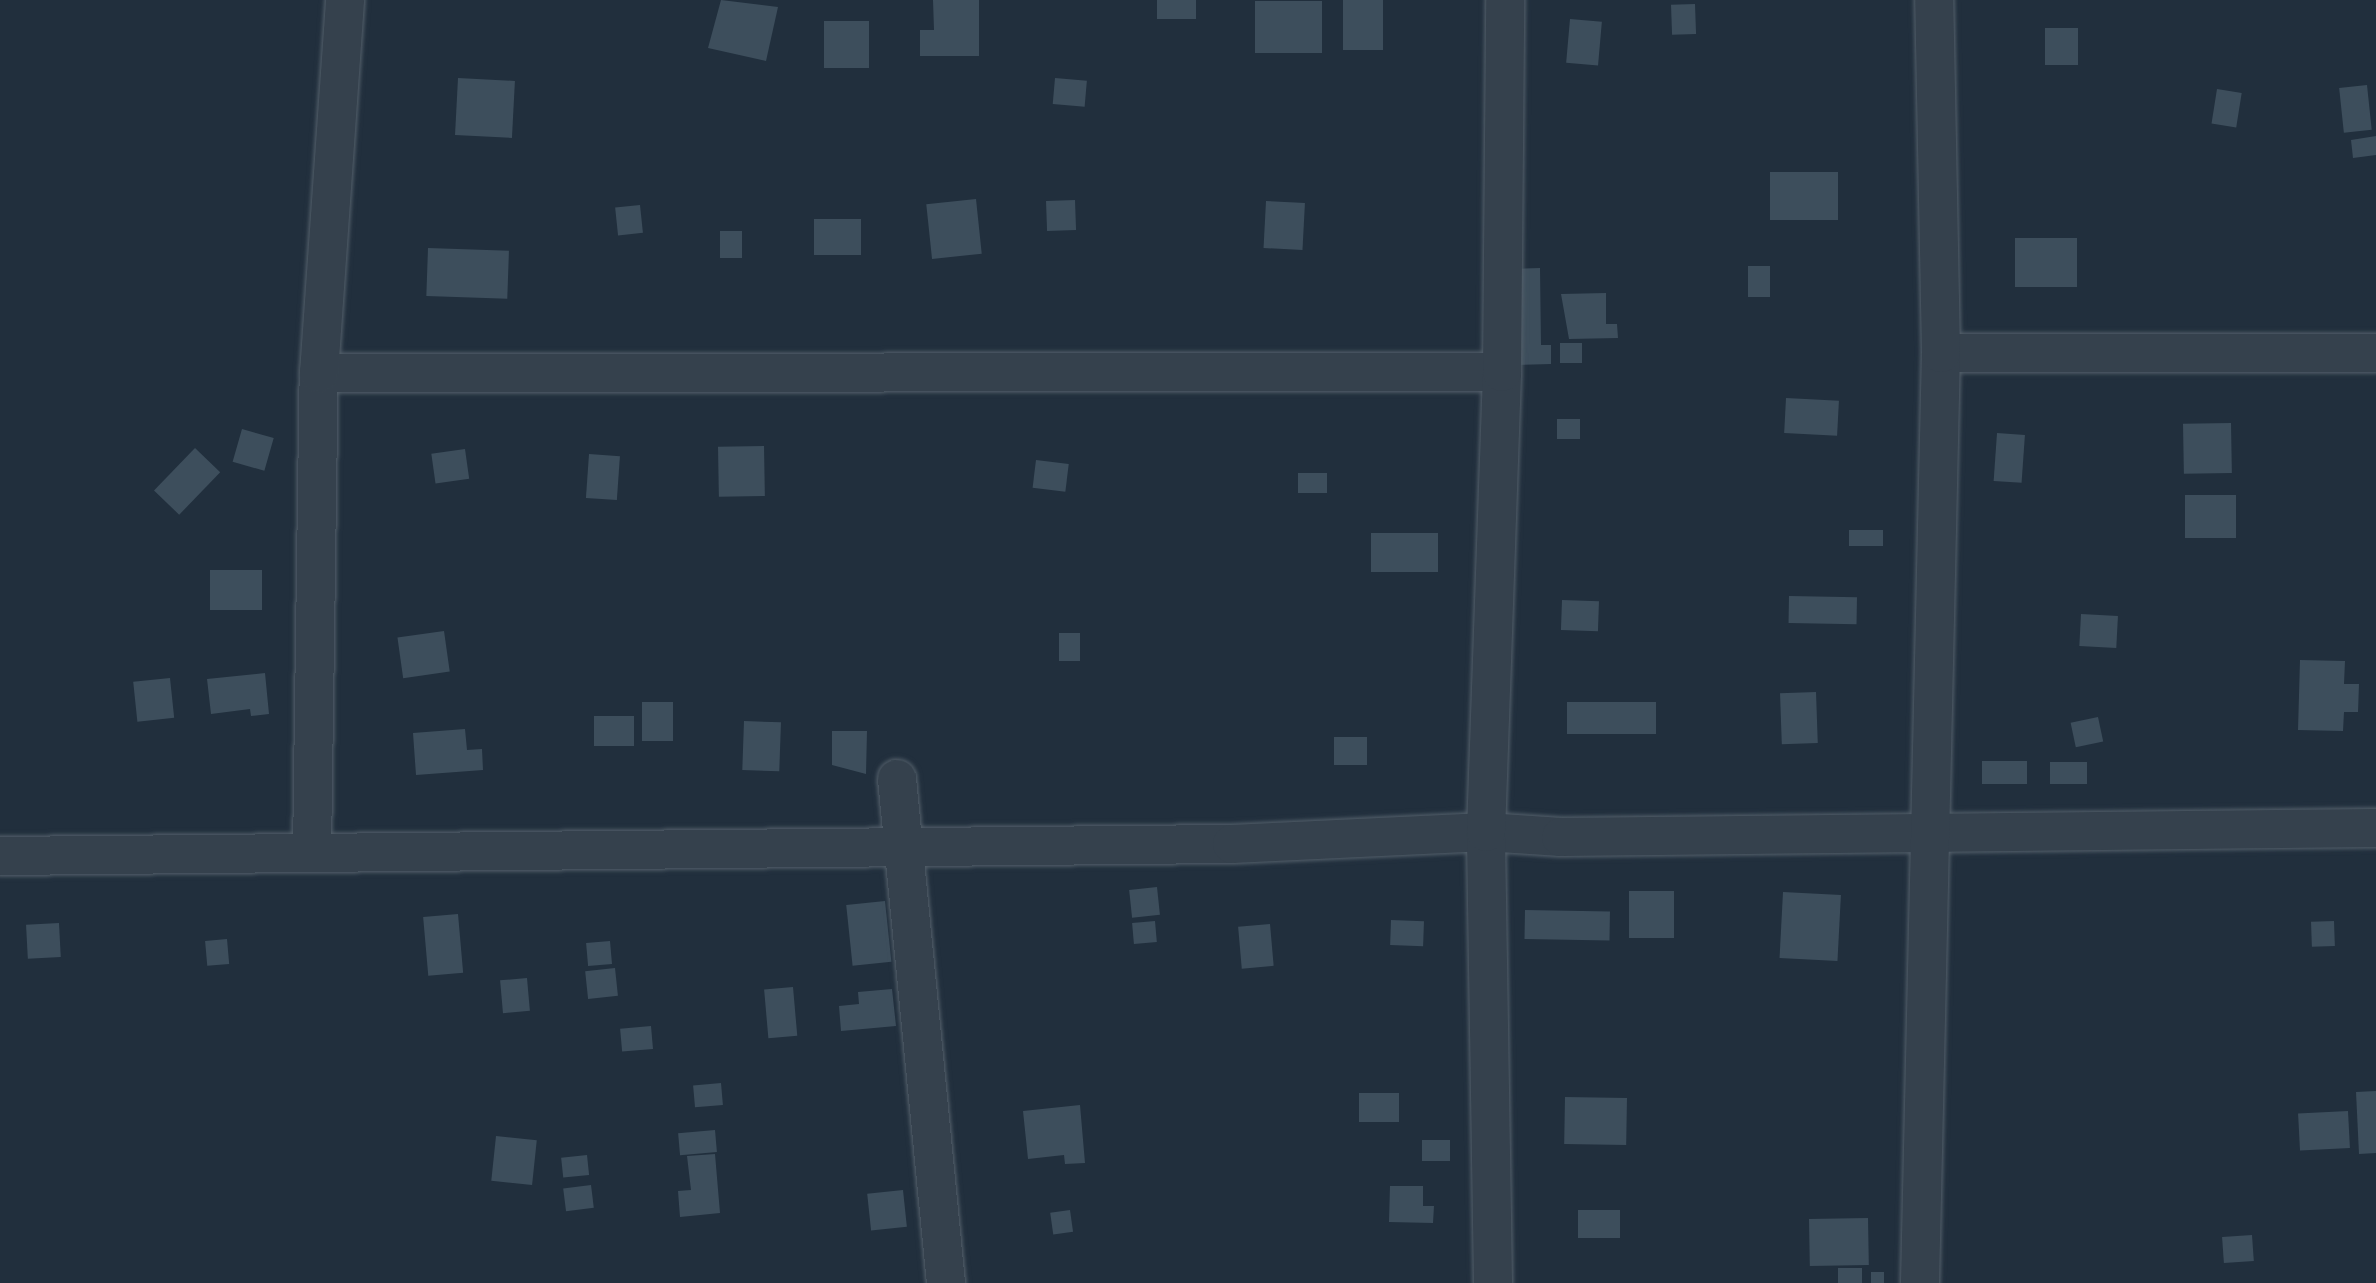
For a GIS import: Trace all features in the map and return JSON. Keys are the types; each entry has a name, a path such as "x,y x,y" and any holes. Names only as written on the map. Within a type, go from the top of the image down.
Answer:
{"street":[{"path":"312,853 319,373 345,0"},
{"path":"1493,1283 1486,832 1502,372 1505,0"},
{"path":"1920,1283 1941,353 1934,0"},
{"path":"1941,353 2376,353"},
{"path":"319,373 1502,372"},
{"path":"897,779 900,847 946,1283"},
{"path":"0,856 1232,844 1486,832 1932,835 2376,828"}],"building":[{"path":"721,0 778,7 766,61 708,48"},
{"path":"933,0 979,0 979,56 920,56 920,30 934,30"},
{"path":"1157,0 1196,0 1196,19 1157,19"},
{"path":"1343,0 1383,0 1383,50 1343,50"},
{"path":"1255,1 1322,1 1322,53 1255,53"},
{"path":"1695,4 1696,34 1672,35 1671,5"},
{"path":"1570,19 1602,22 1598,66 1566,63"},
{"path":"824,21 869,21 869,68 824,68"},
{"path":"2045,28 2078,28 2078,65 2045,65"},
{"path":"458,78 515,81 512,138 455,135"},
{"path":"1055,78 1087,81 1085,107 1053,104"},
{"path":"2367,85 2372,130 2344,133 2339,88"},
{"path":"2217,89 2242,93 2236,127 2212,124"},
{"path":"2376,136 2376,155 2353,158 2351,140"},
{"path":"1770,172 1838,172 1838,220 1770,220"},
{"path":"976,199 982,254 932,259 926,204"},
{"path":"1075,200 1076,230 1047,231 1046,201"},
{"path":"1266,201 1305,203 1302,250 1264,248"},
{"path":"640,205 643,233 618,235 615,208"},
{"path":"814,219 861,219 861,255 814,255"},
{"path":"720,231 742,231 742,258 720,258"},
{"path":"2015,238 2077,238 2077,287 2015,287"},
{"path":"428,248 509,251 507,299 426,296"},
{"path":"1748,266 1770,266 1770,297 1748,297"},
{"path":"1540,268 1541,345 1551,345 1551,364 1515,365 1513,269"},
{"path":"1606,293 1606,324 1617,324 1618,338 1569,339 1561,294"},
{"path":"1560,343 1582,343 1582,363 1560,363"},
{"path":"1786,398 1839,401 1837,436 1784,433"},
{"path":"1557,419 1580,419 1580,439 1557,439"},
{"path":"2231,423 2232,473 2184,474 2183,424"},
{"path":"242,429 274,438 264,471 233,462"},
{"path":"1997,433 2025,435 2022,483 1994,481"},
{"path":"764,446 765,496 719,497 718,447"},
{"path":"195,448 220,472 179,515 154,490"},
{"path":"465,449 469,479 436,483 431,454"},
{"path":"589,454 620,456 617,500 586,498"},
{"path":"1036,460 1069,464 1065,492 1033,488"},
{"path":"1298,473 1327,473 1327,493 1298,493"},
{"path":"2185,495 2236,495 2236,538 2185,538"},
{"path":"1849,530 1883,530 1883,546 1849,546"},
{"path":"1371,533 1438,533 1438,572 1371,572"},
{"path":"210,570 262,570 262,610 210,610"},
{"path":"1789,596 1857,597 1857,624 1789,623"},
{"path":"1562,600 1599,601 1598,631 1561,630"},
{"path":"2081,614 2118,616 2116,648 2079,646"},
{"path":"444,631 450,672 403,678 397,638"},
{"path":"1059,633 1080,633 1080,661 1059,661"},
{"path":"2300,660 2345,661 2344,684 2359,684 2358,712 2344,712 2343,731 2298,730"},
{"path":"265,673 269,714 251,716 250,709 211,714 207,679"},
{"path":"170,678 174,718 137,722 133,682"},
{"path":"1816,692 1818,743 1782,744 1780,693"},
{"path":"642,702 673,702 673,741 642,741"},
{"path":"1567,702 1656,702 1656,734 1567,734"},
{"path":"594,716 634,716 634,746 594,746"},
{"path":"2098,717 2103,741 2076,747 2071,723"},
{"path":"744,721 781,722 779,771 742,770"},
{"path":"465,729 467,750 482,749 483,770 416,775 413,733"},
{"path":"832,731 867,731 866,774 832,765"},
{"path":"1334,737 1367,737 1367,765 1334,765"},
{"path":"1982,761 2027,761 2027,784 1982,784"},
{"path":"2050,762 2087,762 2087,784 2050,784"},
{"path":"1157,887 1160,915 1132,918 1129,890"},
{"path":"1629,891 1674,891 1674,938 1629,938"},
{"path":"1783,892 1841,895 1837,961 1780,958"},
{"path":"885,901 891,962 853,966 846,905"},
{"path":"1525,910 1610,911 1609,940 1524,939"},
{"path":"458,914 463,973 428,976 423,917"},
{"path":"1391,920 1424,921 1423,946 1390,945"},
{"path":"1155,921 1157,942 1134,944 1132,923"},
{"path":"2334,921 2335,946 2312,947 2311,922"},
{"path":"59,923 61,957 28,959 26,925"},
{"path":"1270,924 1274,966 1242,969 1238,927"},
{"path":"227,939 229,964 207,966 205,941"},
{"path":"610,941 612,964 588,966 586,943"},
{"path":"615,968 618,996 588,999 585,971"},
{"path":"527,978 530,1011 503,1013 500,980"},
{"path":"793,987 797,1036 768,1038 764,990"},
{"path":"892,989 896,1026 841,1031 839,1006 859,1004 858,992"},
{"path":"651,1026 653,1049 622,1052 620,1029"},
{"path":"721,1083 723,1105 695,1107 693,1085"},
{"path":"2376,1091 2376,1153 2359,1154 2356,1092"},
{"path":"1359,1093 1399,1093 1399,1122 1359,1122"},
{"path":"1565,1097 1627,1098 1626,1145 1564,1144"},
{"path":"1080,1105 1085,1163 1065,1164 1064,1155 1028,1159 1023,1111"},
{"path":"2348,1111 2350,1148 2300,1151 2298,1114"},
{"path":"715,1130 717,1152 680,1155 678,1133"},
{"path":"496,1136 537,1140 532,1185 491,1181"},
{"path":"1422,1140 1450,1140 1450,1161 1422,1161"},
{"path":"715,1154 720,1213 680,1217 678,1191 691,1190 687,1156"},
{"path":"587,1155 589,1175 563,1178 561,1158"},
{"path":"591,1185 594,1208 566,1211 563,1188"},
{"path":"1390,1186 1423,1186 1423,1206 1434,1206 1433,1223 1389,1222"},
{"path":"903,1190 907,1227 871,1231 867,1194"},
{"path":"1070,1210 1073,1232 1053,1235 1050,1213"},
{"path":"1578,1210 1620,1210 1620,1238 1578,1238"},
{"path":"1868,1218 1869,1265 1810,1266 1809,1219"},
{"path":"2252,1235 2254,1261 2224,1263 2222,1237"},
{"path":"1838,1268 1862,1268 1862,1283 1838,1283"},
{"path":"1871,1272 1884,1272 1884,1283 1871,1283"}]}
